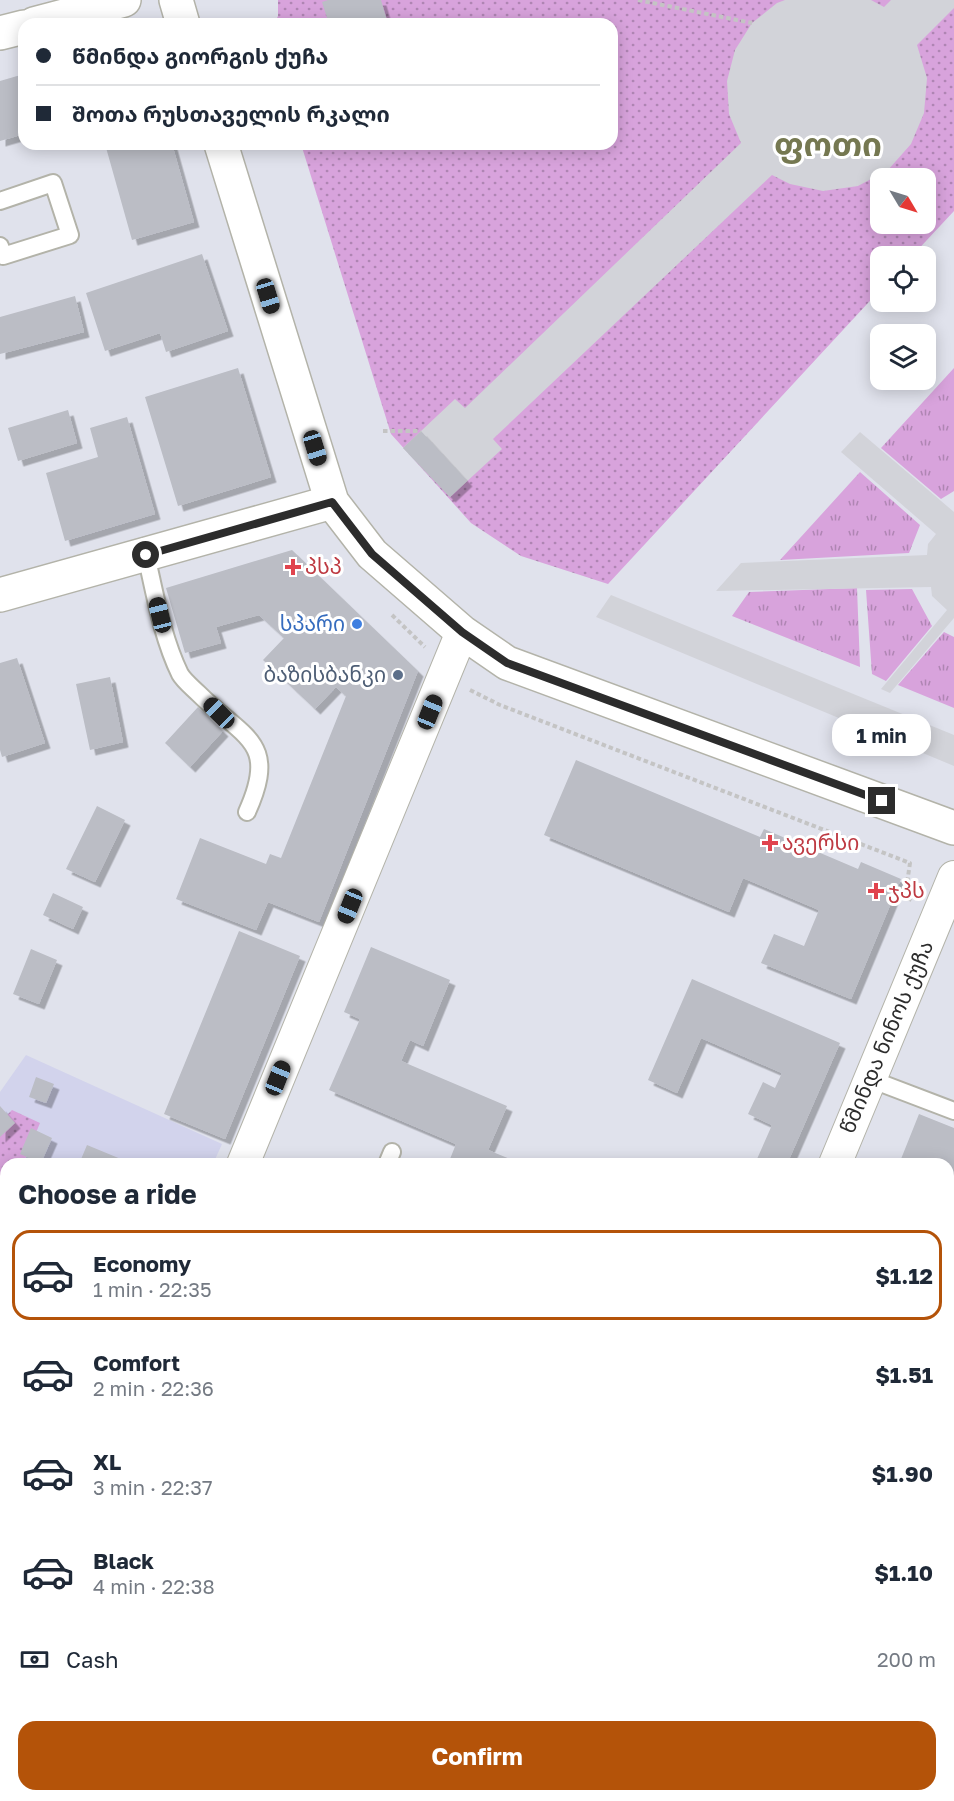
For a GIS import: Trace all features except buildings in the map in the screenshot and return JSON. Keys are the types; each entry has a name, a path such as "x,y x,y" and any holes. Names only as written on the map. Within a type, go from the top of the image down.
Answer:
{"main road":[{"path":"56,18 124,0"},
{"path":"176,0 181,18"},
{"path":"0,33 18,28"},
{"path":"222,150 332,502 372,554 462,632 507,663 954,828"},
{"path":"0,595 332,502"}],"street":[{"path":"245,1158 462,632"},
{"name":"წმინდა ნინოს ქუჩა","path":"837,1158 954,877"}],"lane":[{"path":"0,201 53,183 70,235 3,256 0,246"},
{"path":"146,555 165,635 181,676 219,713 247,736 261,756 258,787 247,812"},
{"path":"870,1078 954,1111"}],"path":[{"path":"638,0 752,23"},
{"path":"383,431 421,431"},
{"path":"392,615 469,689 500,705 910,863 905,897 940,910"}],"shaded area":[{"path":"785,0 871,0 884,7 891,0 954,0 954,8 917,45 927,78 924,113 911,144 890,168 870,168 870,180 858,186 823,191 790,184 772,175 493,439 502,449 450,497 403,448 455,399 465,408 741,143 729,114 727,81 735,50 752,23 777,3"},
{"path":"860,432 954,512 954,618 890,693 881,689 947,610 932,596 931,587 716,591 741,563 927,555 928,544 936,534 841,452"},
{"path":"611,595 954,735 954,766 596,617"},
{"path":"26,1055 222,1144 216,1158 0,1158 0,1092"}],"green space":[{"path":"278,0 954,0 954,211 936,230 936,168 870,168 870,234 933,234 921,246 870,246 870,301 608,584 521,556 471,523 391,434 303,150 618,150 618,18 277,18"},
{"path":"954,368 954,491 941,499 881,448"},
{"path":"860,472 920,525 909,553 780,560"},
{"path":"857,588 860,667 732,616 749,592"},
{"path":"912,589 932,626 886,681 872,674 866,590"},
{"path":"944,632 954,637 954,708 898,685"},
{"path":"12,1110 40,1123 25,1158 0,1158 0,1122"}],"place":[{"name":"პსპ","path":"293,567"},
{"name":"სპარი","path":"357,624"},
{"name":"ბაზისბანკი","path":"398,675"},
{"name":"ავერსი","path":"770,843"},
{"name":"ჯპს","path":"876,891"}],"district":[{"name":"ფოთი","path":"828,144"}],"route":[{"path":"146,555 332,502 372,554 462,632 507,663 882,801"}]}
